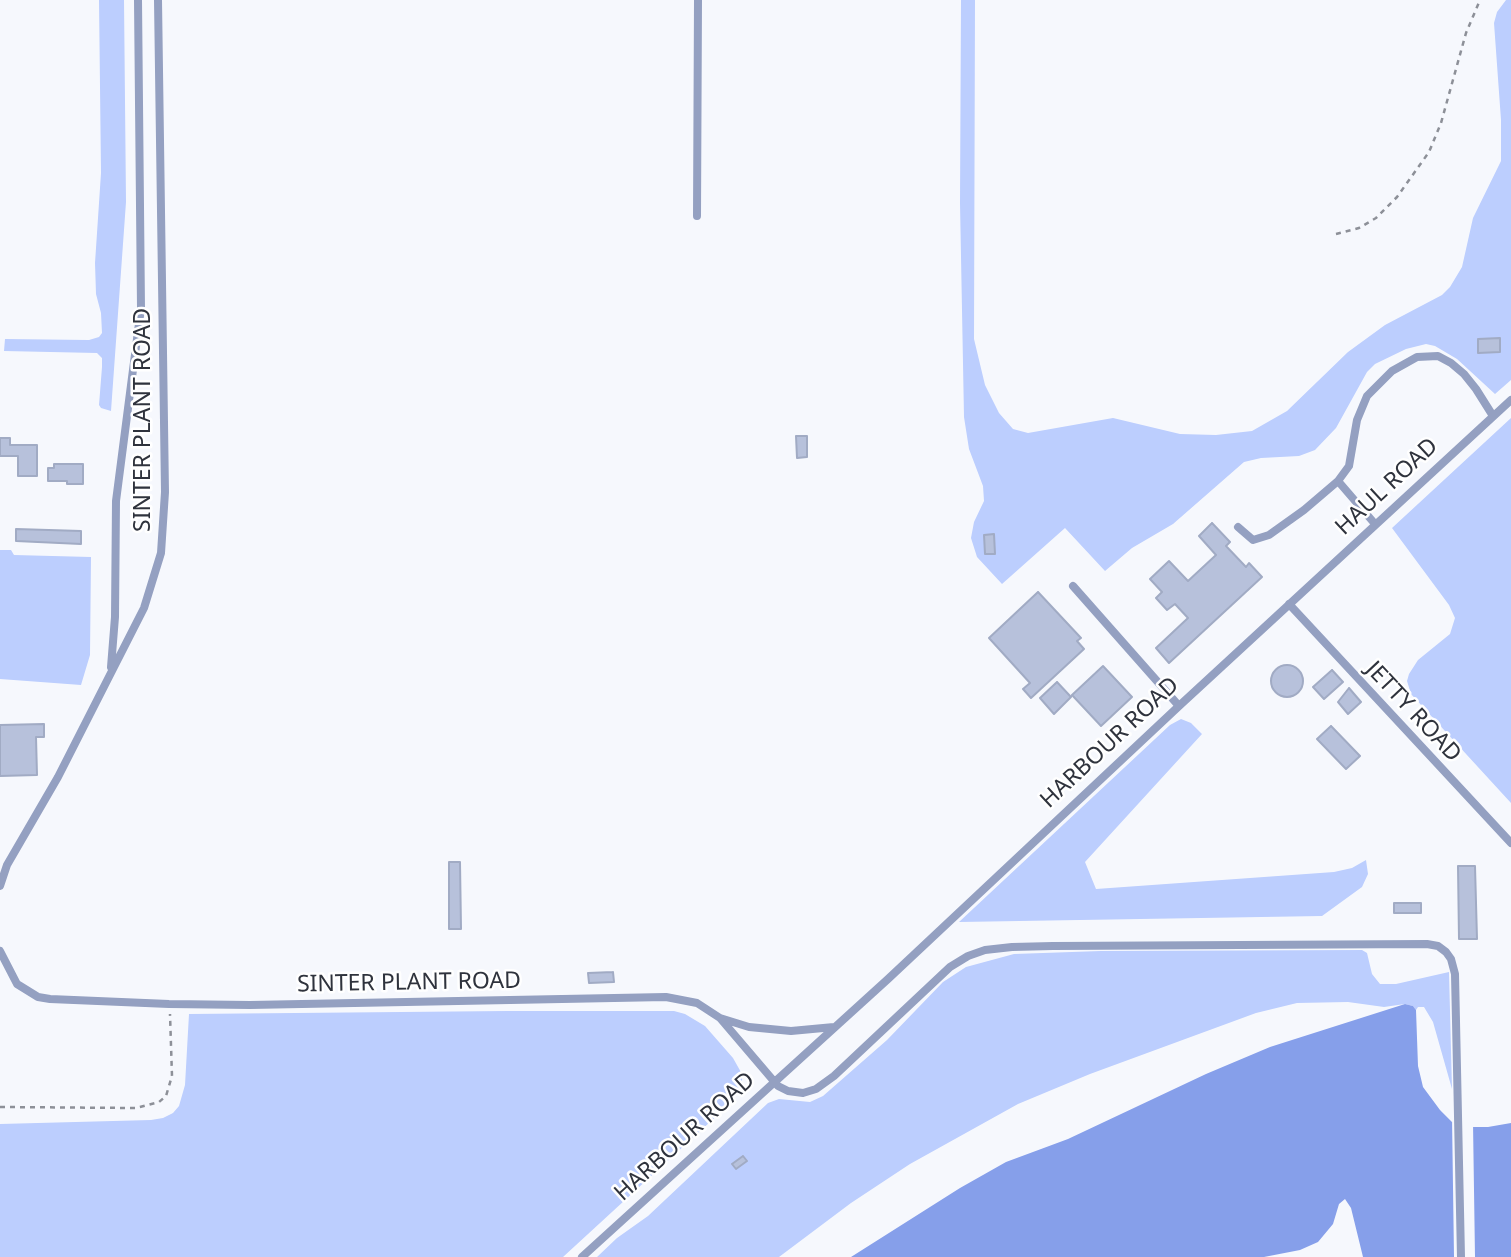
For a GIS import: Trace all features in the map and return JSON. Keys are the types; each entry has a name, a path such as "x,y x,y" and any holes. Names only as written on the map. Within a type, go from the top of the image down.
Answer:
{"lane":[{"path":"111,671 115,617 116,501 141,308 138,0"},
{"name":"SINTER PLANT ROAD","path":"0,886 7,866 58,777 144,608 157,571 163,540 165,492 158,0"},
{"path":"696,216 698,0"},
{"path":"1238,527 1253,540 1269,534 1304,510 1338,481 1349,466 1357,420 1367,396 1392,371 1417,358 1438,356 1451,363 1464,373 1493,416"},
{"name":"HAUL ROAD","path":"1289,604 1511,400"},
{"path":"1338,481 1375,524"},
{"path":"1073,586 1179,706"},
{"name":"HARBOUR ROAD","path":"582,1257 907,961 1289,604"},
{"name":"JETTY ROAD","path":"1289,604 1511,843"},
{"path":"720,1018 785,1090 808,1093 821,1086 943,972 968,956 992,949 1426,944 1438,947 1449,955 1455,974 1461,1257"},
{"name":"SINTER PLANT ROAD","path":"0,951 17,984 38,997 169,1004 666,997 697,1003 720,1018 749,1027 806,1031 835,1027"}],"path":[{"path":"1336,234 1368,224 1388,207 1429,152 1441,123 1466,33 1480,0"},
{"path":"0,1107 136,1108 159,1102 166,1096 172,1076 169,1004"}],"shaded area":[{"path":"99,0 124,0 126,202 111,411 99,405 102,358 97,353 4,351 5,339 89,340 102,333 95,263 101,173"},
{"path":"961,0 975,0 974,339 985,385 999,413 1013,429 1028,433 1113,418 1180,434 1216,435 1252,431 1287,411 1348,352 1385,325 1442,295 1462,267 1473,218 1501,161 1494,23 1497,12 1506,0 1511,0 1511,380 1495,394 1457,359 1435,346 1426,344 1406,349 1375,364 1367,372 1336,428 1315,450 1299,456 1261,458 1244,462 1173,524 1132,548 1105,571 1065,528 1002,584 977,557 971,538 974,522 984,501 983,486 969,449 964,417 960,203"},
{"path":"1511,418 1511,803 1411,694 1407,681 1409,674 1418,660 1450,634 1455,618 1449,605 1392,528"},
{"path":"0,550 11,550 14,555 91,557 90,655 81,685 0,679"},
{"path":"1181,719 1191,723 1202,734 1085,862 1096,889 1334,872 1352,868 1366,860 1368,874 1362,887 1322,916 959,922 1170,725"},
{"path":"1362,950 1367,953 1372,974 1380,984 1396,984 1449,972 1452,1089 1433,1022 1424,1007 1418,1007 1416,1010 1405,1004 1384,1007 1348,1002 1297,1003 1256,1013 1090,1074 1018,1104 910,1164 851,1203 779,1257 597,1257 617,1238 648,1216 768,1103 779,1099 810,1102 823,1096 887,1040 943,982 966,967 1014,954"},
{"path":"1405,1004 1416,1010 1418,1066 1423,1087 1440,1110 1452,1122 1473,1127 1511,1123 1511,1257 851,1257 1006,1162 1068,1139 1270,1047"},
{"path":"674,1011 685,1014 705,1026 733,1058 742,1074 742,1087 723,1110 563,1257 0,1257 0,1124 151,1120 173,1113 179,1106 185,1085 189,1014"}],"pier":[{"path":"1452,1117 1473,1123 1475,1257 1454,1257"},
{"path":"1345,1199 1351,1208 1363,1257 1264,1257 1300,1250 1318,1242 1333,1224 1339,1204"}],"building":[{"path":"1500,338 1500,352 1478,353 1478,339"},
{"path":"796,436 807,436 807,457 797,458"},
{"path":"0,438 10,438 10,445 37,445 37,476 18,476 18,456 0,456"},
{"path":"54,464 83,464 83,484 48,481 48,468 54,468"},
{"path":"1212,523 1230,542 1226,546 1246,567 1249,563 1262,577 1169,663 1156,648 1188,618 1175,604 1167,610 1156,598 1162,592 1150,579 1169,561 1188,581 1216,555 1199,536"},
{"path":"16,529 81,531 81,544 16,541"},
{"path":"994,534 995,554 985,554 984,535"},
{"path":"1038,592 1081,638 1077,641 1084,649 1031,698 1023,689 1030,683 989,638"},
{"path":"1287,665 1298,670 1303,681 1298,692 1287,697 1276,692 1271,681 1276,670"},
{"path":"1103,666 1132,697 1101,726 1072,695"},
{"path":"1332,670 1343,682 1324,699 1313,687"},
{"path":"1057,682 1071,697 1054,714 1040,698"},
{"path":"1349,688 1361,702 1348,714 1338,702"},
{"path":"44,724 44,737 36,737 37,775 0,776 0,725"},
{"path":"1331,726 1360,756 1346,769 1317,739"},
{"path":"449,862 460,862 461,929 449,929"},
{"path":"1458,866 1475,866 1477,939 1459,939"},
{"path":"1394,903 1421,903 1421,913 1394,913"},
{"path":"613,972 614,982 589,983 588,973"},
{"path":"743,1156 747,1161 736,1169 732,1164"}]}
